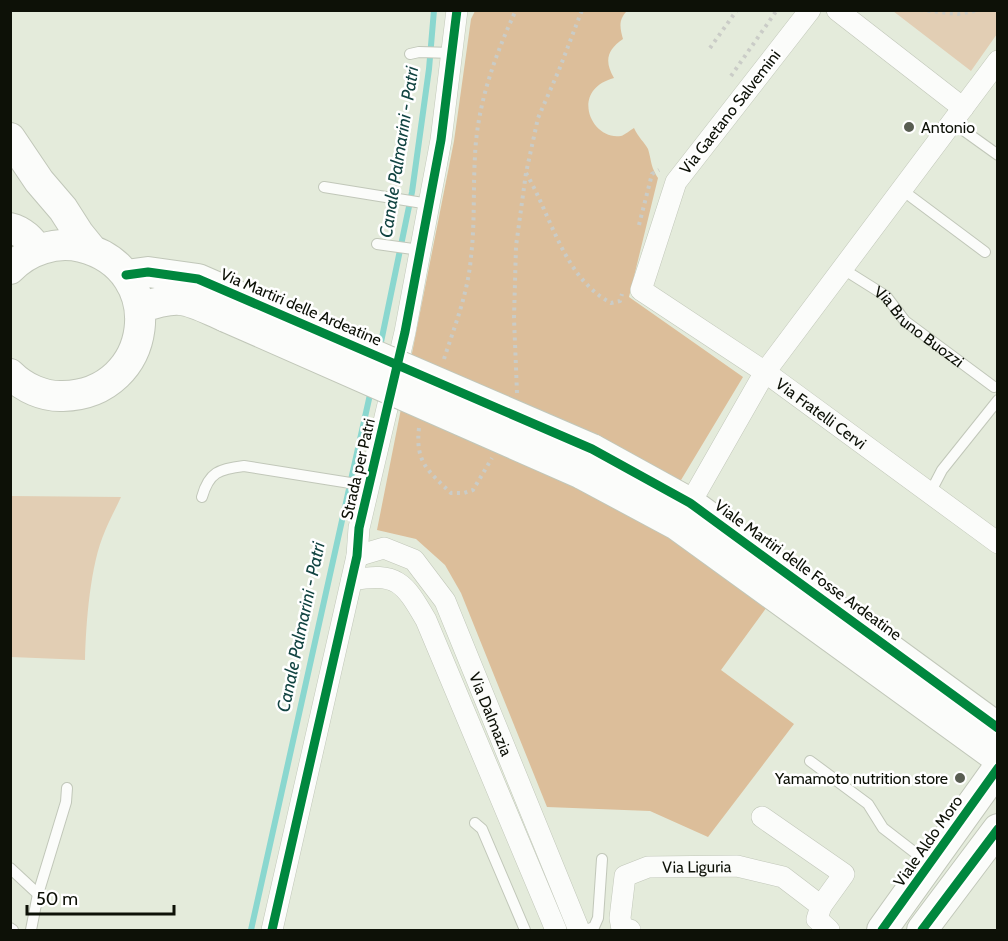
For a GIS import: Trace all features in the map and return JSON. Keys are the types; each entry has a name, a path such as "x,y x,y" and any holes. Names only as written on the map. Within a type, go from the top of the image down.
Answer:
{"street":[{"name":"Strada per Patri","path":"272,930 357,556 359,528 405,332 423,202 441,140 445,53 458,10"},
{"name":"Via Gaetano Salvemini","path":"632,290 676,182 810,10"},
{"path":"837,10 958,115"},
{"path":"684,514 765,372 998,61"},
{"path":"10,138 39,181 63,208 92,250"},
{"path":"39,181 59,229 47,248"},
{"path":"10,228 16,229 47,248"},
{"path":"10,269 26,256 47,248 74,246 92,250 110,260 126,274 135,290 140,308 141,332 134,355 120,374 101,388 78,396 55,397 32,390 10,374"},
{"name":"Via Martiri delle Ardeatine","path":"126,274 148,273 198,279 231,307"},
{"name":"Via Fratelli Cervi","path":"632,290 765,372 998,543"},
{"name":"Via Martiri delle Ardeatine","path":"140,308 161,301 184,299 231,307 586,461"},
{"name":"Viale Martiri delle Fosse Ardeatine","path":"586,461 684,514 998,728"},
{"name":"Viale Martiri delle Fosse Ardeatine","path":"684,514 998,758"},
{"name":"Via Dalmazia","path":"357,556 384,549 414,560 445,601 579,930"},
{"name":"Via Dalmazia","path":"352,579 373,576 392,578 410,593 426,620 556,930"},
{"name":"Viale Aldo Moro","path":"882,930 998,768"},
{"path":"762,817 844,874 821,906 817,919 829,930"},
{"path":"922,930 998,829"},
{"name":"Via Liguria","path":"630,930 622,929 620,918 625,876 648,867 737,866 783,877 821,906"}],"lane":[{"path":"415,53 445,53"},
{"path":"958,115 998,155"},
{"path":"324,187 423,202"},
{"path":"902,190 985,252"},
{"path":"377,244 415,249"},
{"name":"Via Bruno Buozzi","path":"843,269 886,296 905,321 994,387"},
{"path":"930,493 942,470 998,400"},
{"path":"202,497 206,484 212,476 225,468 244,466 369,486"},
{"path":"810,761 868,804 883,828 930,864"},
{"path":"32,930 38,894 66,802 67,788"},
{"path":"475,823 482,829 525,930"},
{"path":"586,930 594,927 598,918 602,859"},
{"path":"10,868 38,894"}],"path":[{"path":"442,365 464,301 471,258 475,216 475,154 484,101 498,49 516,10"},
{"path":"516,398 519,389 514,318 516,246 526,174 538,118 582,10"},
{"path":"710,48 737,10"},
{"path":"729,78 777,10"},
{"path":"920,10 958,14 980,10"},
{"path":"637,231 652,174 662,169"},
{"path":"526,174 580,278 598,296 611,303 620,301 632,290"},
{"path":"423,418 419,429 419,455 431,474 451,492 464,493 473,490 494,454"}],"shaded area":[{"path":"475,11 627,11 620,24 623,39 613,47 608,61 614,78 600,84 592,93 589,113 601,131 610,135 621,136 634,128 648,149 652,167 658,178 629,297 743,377 681,480 658,524 769,604 721,670 794,724 708,837 650,811 547,807 461,593 445,565 416,539 377,530 454,141 471,19"},
{"path":"893,11 997,11 997,34 971,71"},
{"path":"11,496 121,497 105,531 92,577 85,660 11,657"}],"waterway":[{"name":"Canale Palmarini - Patri","path":"380,347 412,192 429,69 434,10"},
{"name":"Canale Palmarini - Patri","path":"251,930 371,390"}],"cycle path":[{"path":"272,930 357,556 359,528 405,332 441,140 457,10"},
{"path":"126,275 148,272 198,279 592,449 690,503 998,728"},
{"path":"882,930 998,768"},
{"path":"922,930 998,829"}],"place":[{"name":"Antonio","path":"909,127"},
{"name":"Yamamoto nutrition store","path":"960,778"}]}
